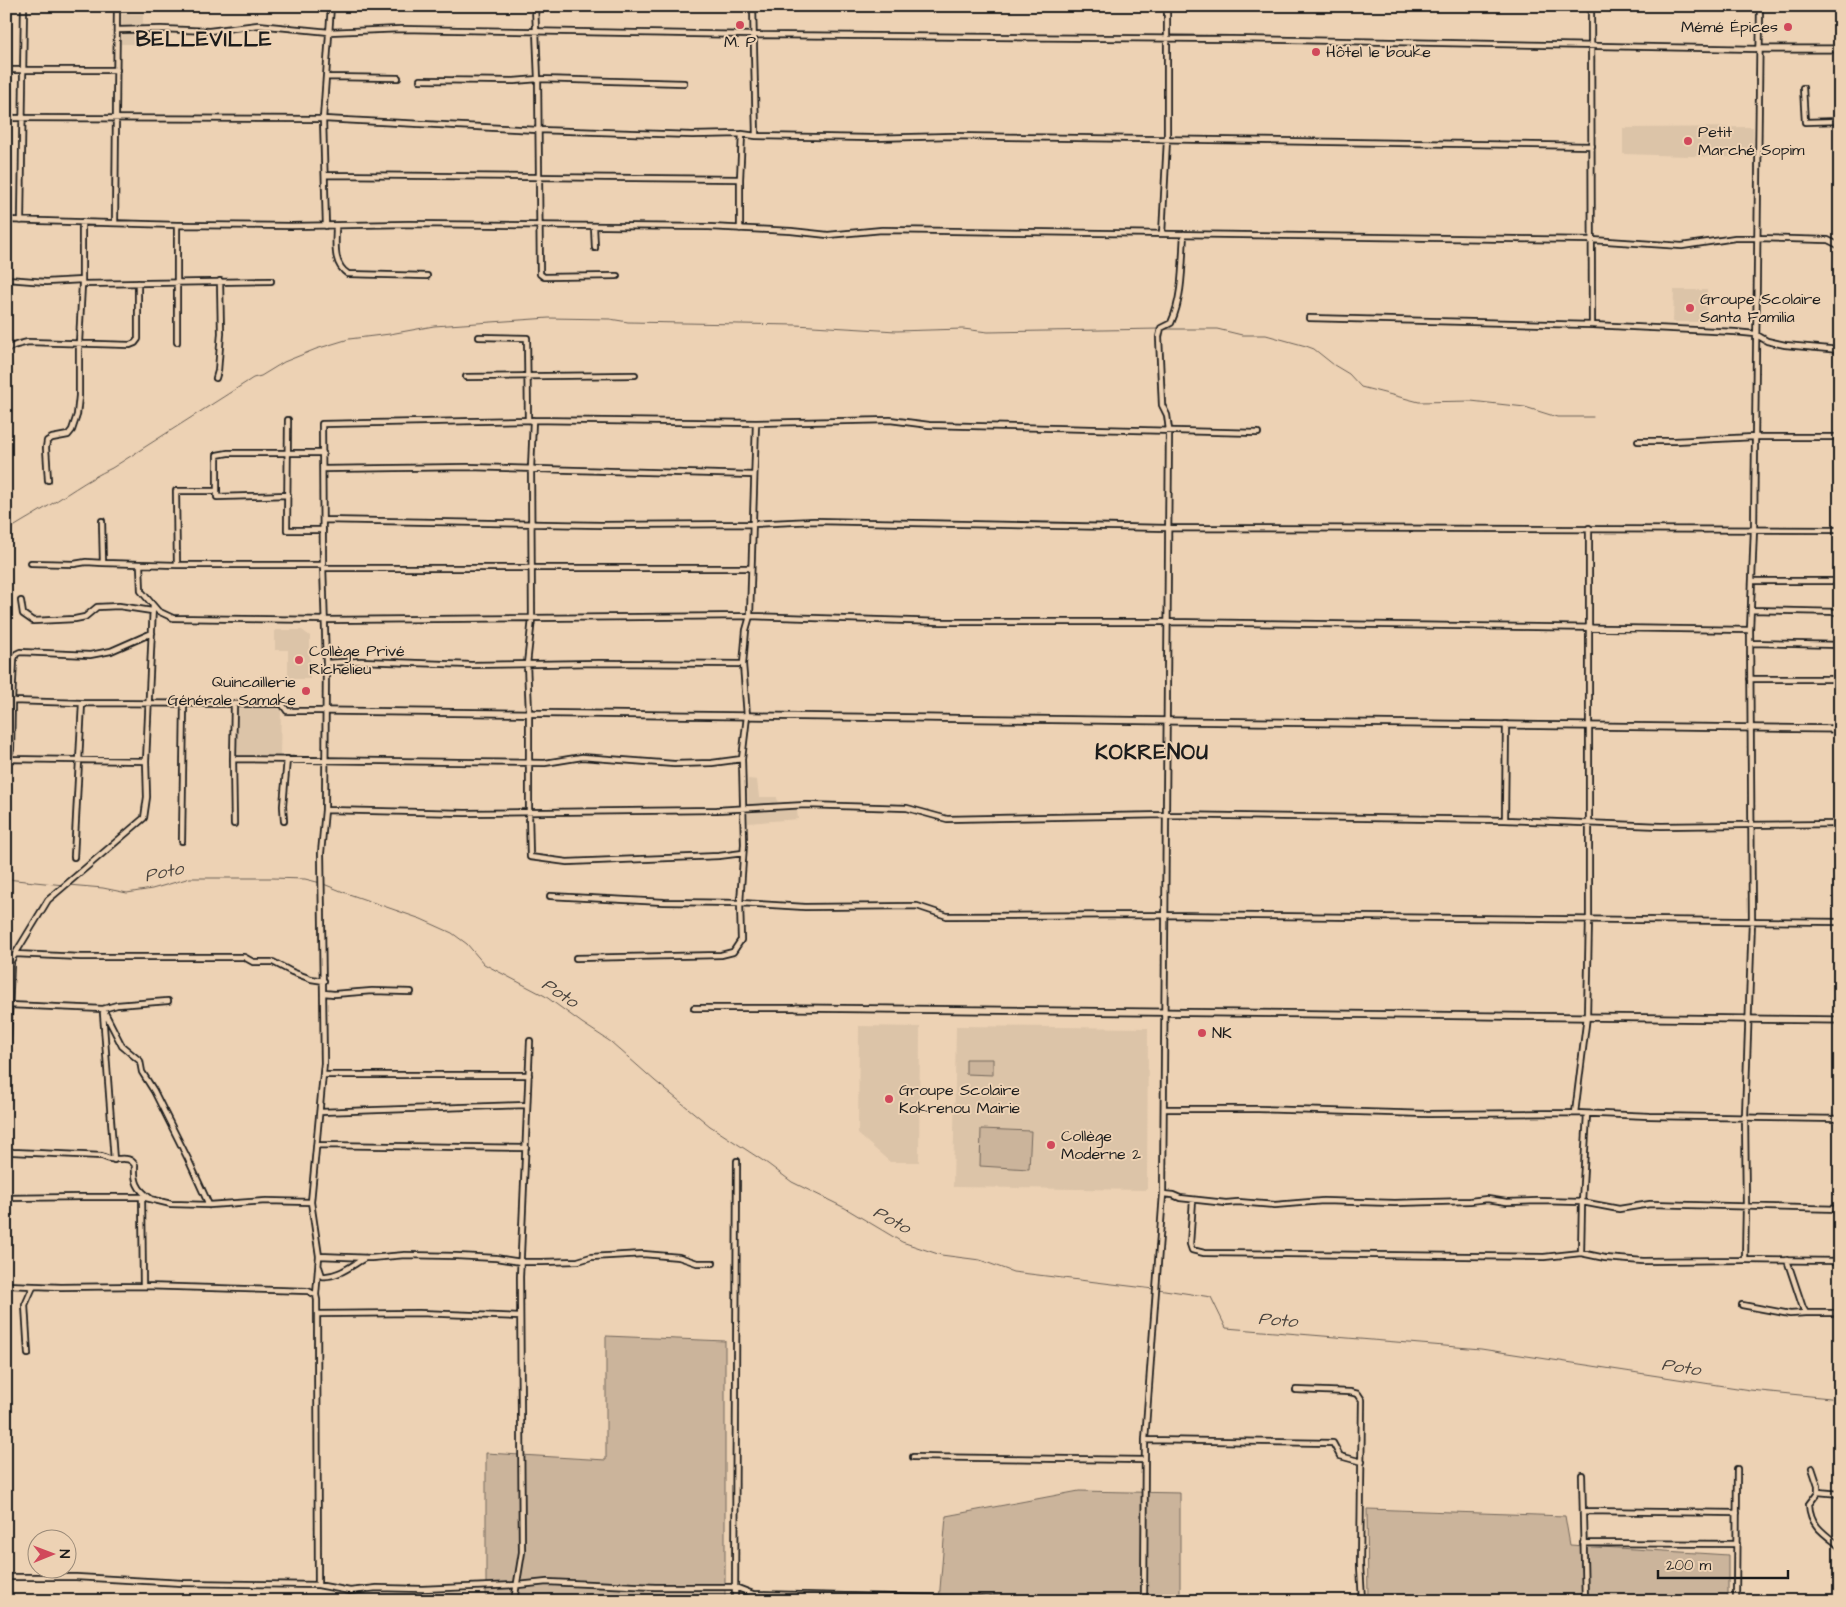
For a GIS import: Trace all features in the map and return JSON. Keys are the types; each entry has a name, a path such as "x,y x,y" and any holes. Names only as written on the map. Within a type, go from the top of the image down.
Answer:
{"street":[{"path":"21,220 24,6"},
{"path":"115,223 118,70 117,6"},
{"path":"326,226 323,119 331,6"},
{"path":"535,6 538,79 540,274 544,277 617,276"},
{"path":"752,6 756,136"},
{"path":"1162,234 1167,140 1167,6"},
{"path":"1591,6 1592,324"},
{"path":"1745,1260 1745,1116 1752,921 1750,630 1754,529 1760,6"},
{"path":"118,30 208,31 258,25 329,32 401,29 536,30 599,33 1166,38 1840,49"},
{"path":"6,70 118,70"},
{"path":"326,77 398,78"},
{"path":"420,80 514,81 538,79 684,83"},
{"path":"1803,88 1805,122 1840,121"},
{"path":"6,118 323,119 538,130 692,135 742,134 756,136 872,138 952,136 1592,146"},
{"path":"740,229 742,134"},
{"path":"326,175 740,179"},
{"path":"6,220 177,225 336,226 409,224 594,226 740,229 828,235 882,230 1592,240 1682,246 1735,238 1757,238 1828,240 1840,246"},
{"path":"48,480 47,441 52,438 68,435 72,430 77,415 79,396 78,343 82,282 82,222"},
{"path":"177,225 177,342"},
{"path":"336,226 338,264 348,274 427,276"},
{"path":"594,226 594,248"},
{"path":"1144,1601 1145,1440 1163,1194 1169,430 1167,415 1162,405 1159,337 1161,328 1171,323 1176,308 1182,268 1184,234"},
{"path":"7,279 46,282 138,283 271,281"},
{"path":"216,378 221,333 220,281"},
{"path":"6,349 28,342 135,344 138,339 138,283"},
{"path":"1309,318 1592,324 1755,334 1767,340 1785,345 1840,350"},
{"path":"479,337 527,338 533,567 532,619 527,664 530,857 567,862 719,856 743,853"},
{"path":"466,378 635,375"},
{"path":"288,420 287,530 323,530"},
{"path":"318,1585 316,1295 319,1256 311,1202 323,1075 324,981 321,853 325,810 326,620 323,566 322,424 530,420 756,423 890,420 929,425 1258,433"},
{"path":"576,958 728,954 733,952 741,940 740,903 743,853 742,759 747,716 744,664 746,630 750,616 756,423"},
{"path":"1638,441 1675,441 1754,436 1840,437"},
{"path":"288,495 217,497 217,455 228,453 323,452"},
{"path":"323,469 468,467 754,475"},
{"path":"177,565 176,491 217,490"},
{"path":"323,520 601,525 753,524 814,521 1168,528 1840,530"},
{"path":"102,521 103,563"},
{"path":"1575,1113 1587,1016 1590,823 1589,528"},
{"path":"31,563 751,568"},
{"path":"6,969 48,900 144,818 147,788 146,761 153,609 141,591 140,565"},
{"path":"1752,581 1840,581"},
{"path":"21,601 23,614 33,621 85,618 97,606 153,609 172,618 326,620 750,616 942,622 1168,622 1750,630"},
{"path":"1751,610 1840,612"},
{"path":"146,761 7,759 11,750 14,659 16,654 20,652 90,655 111,651 152,633"},
{"path":"1750,643 1840,645"},
{"path":"326,663 361,661 471,665 744,664"},
{"path":"1750,679 1840,679"},
{"path":"12,701 282,704 287,711 529,712 1840,729"},
{"path":"74,857 82,703"},
{"path":"182,841 184,704"},
{"path":"234,704 234,824"},
{"path":"1505,820 1506,724"},
{"path":"233,758 545,763 582,757 674,764 712,763 742,759"},
{"path":"284,821 286,759"},
{"path":"325,810 528,812 717,810 806,804 907,808 947,819 1166,815 1505,820 1661,826 1840,824"},
{"path":"550,896 805,907 917,906 947,916 1165,915 1840,922"},
{"path":"16,954 80,957 244,958 253,962 273,962 292,972 311,979 324,981"},
{"path":"6,1089 10,962"},
{"path":"324,993 411,992"},
{"path":"9,1005 103,1010 117,1006 168,1001"},
{"path":"694,1008 1840,1020"},
{"path":"103,1010 114,1160"},
{"path":"103,1010 122,1046 140,1061 142,1072 154,1091 188,1158 209,1205"},
{"path":"514,1601 522,1552 520,1262 530,1041"},
{"path":"323,1075 529,1075"},
{"path":"320,1112 528,1105"},
{"path":"1164,1108 1428,1114 1575,1113 1840,1119"},
{"path":"1581,1253 1586,1114"},
{"path":"317,1145 526,1148"},
{"path":"6,1148 8,1151 13,1152 102,1156 114,1160 123,1157 132,1160 136,1165 134,1175 136,1184 151,1199"},
{"path":"735,1601 737,1161"},
{"path":"1163,1194 1193,1200 1275,1205 1323,1201 1395,1203 1487,1199 1507,1202 1582,1202 1619,1209 1650,1204 1840,1209"},
{"path":"6,1198 82,1196 142,1198 171,1204 209,1205 266,1201 311,1202"},
{"path":"142,1198 143,1286"},
{"path":"1193,1200 1190,1244 1192,1250 1196,1252 1283,1255 1544,1257 1581,1253 1605,1258 1643,1261 1840,1261"},
{"path":"319,1256 456,1256 496,1258 520,1262 578,1261 590,1258 643,1254 679,1257 698,1262 713,1263"},
{"path":"318,1266 322,1276 328,1277 340,1273 366,1257"},
{"path":"1787,1260 1806,1314"},
{"path":"6,1285 33,1287 143,1286 308,1291 316,1295"},
{"path":"28,1354 25,1305 33,1287"},
{"path":"1742,1305 1790,1314 1840,1313"},
{"path":"317,1314 419,1313 520,1318"},
{"path":"1296,1390 1350,1392 1358,1394 1362,1400 1360,1565 1362,1601"},
{"path":"1145,1440 1333,1443 1340,1456 1362,1462"},
{"path":"913,1456 1145,1460"},
{"path":"1812,1468 1818,1492 1809,1504 1810,1515 1813,1523 1840,1546"},
{"path":"1736,1601 1737,1469"},
{"path":"1582,1475 1586,1601"},
{"path":"1818,1492 1840,1494"},
{"path":"1583,1511 1737,1512"},
{"path":"1583,1543 1737,1544"},
{"path":"6,1577 76,1577 182,1583 318,1585 350,1591 377,1588 404,1589 518,1585 547,1582 656,1588 735,1587 753,1594 1072,1601"}],"shaded area":[{"path":"122,14 143,14 143,44 121,44"},
{"name":"Petit Marché Sopim","path":"1753,127 1754,158 1623,154 1623,128"},
{"name":"Groupe Scolaire Santa Familia","path":"1674,290 1707,290 1706,322 1673,322"},
{"name":"Collège Privé Richelieu","path":"275,630 302,630 310,636 310,679 288,679 288,650 275,650"},
{"path":"237,708 281,708 280,756 237,755"},
{"path":"748,779 757,780 759,797 777,797 778,809 797,810 798,819 748,823"},
{"name":"Groupe Scolaire Kokrenou Mairie","path":"859,1026 920,1027 919,1162 890,1162 858,1134"},
{"name":"Collège Moderne 2","path":"956,1026 1148,1028 1147,1190 953,1187"},
{"path":"966,1059 993,1059 993,1075 966,1074"},
{"path":"981,1129 1031,1131 1029,1169 980,1166"},
{"path":"606,1336 725,1341 725,1601 486,1601 486,1453 606,1460"},
{"path":"1079,1491 1180,1493 1180,1601 939,1601 946,1516"},
{"path":"1367,1509 1565,1516 1570,1545 1728,1555 1728,1601 1368,1601"}],"waterway":[{"path":"6,532 84,483 112,468 253,378 261,376 284,362 316,349 349,339 434,326 549,318 610,319 628,322 796,325 896,331 963,329 988,332 1160,329"},
{"path":"1164,329 1217,329 1242,335 1266,335 1306,346 1314,349 1349,374 1361,387 1419,402 1471,401 1525,407 1557,417 1593,417"},
{"name":"Poto","path":"68,885 103,888 127,893 152,889 190,878 305,879 421,919 452,933 467,944 484,964 545,996 611,1042 710,1126 792,1182 845,1208 902,1242 941,1255 980,1260 1013,1272 1154,1289"},
{"name":"Poto","path":"6,879 64,885"},
{"name":"Poto","path":"1158,1289 1211,1297 1226,1328 1481,1349 1750,1390 1840,1399"}],"place":[{"name":"M. P","path":"740,25"},
{"name":"Mémé Épices","path":"1788,27"},
{"name":"Hôtel le bouke","path":"1316,52"},
{"name":"Petit Marché Sopim","path":"1688,141"},
{"name":"Groupe Scolaire Santa Familia","path":"1690,308"},
{"name":"Collège Privé Richelieu","path":"299,660"},
{"name":"Quincaillerie Générale Samake","path":"306,691"},
{"name":"NK","path":"1202,1033"},
{"name":"Groupe Scolaire Kokrenou Mairie","path":"889,1099"},
{"name":"Collège Moderne 2","path":"1051,1145"}],"district":[{"name":"BELLEVILLE","path":"204,39"},
{"name":"KOKRENOU","path":"1152,752"}]}
